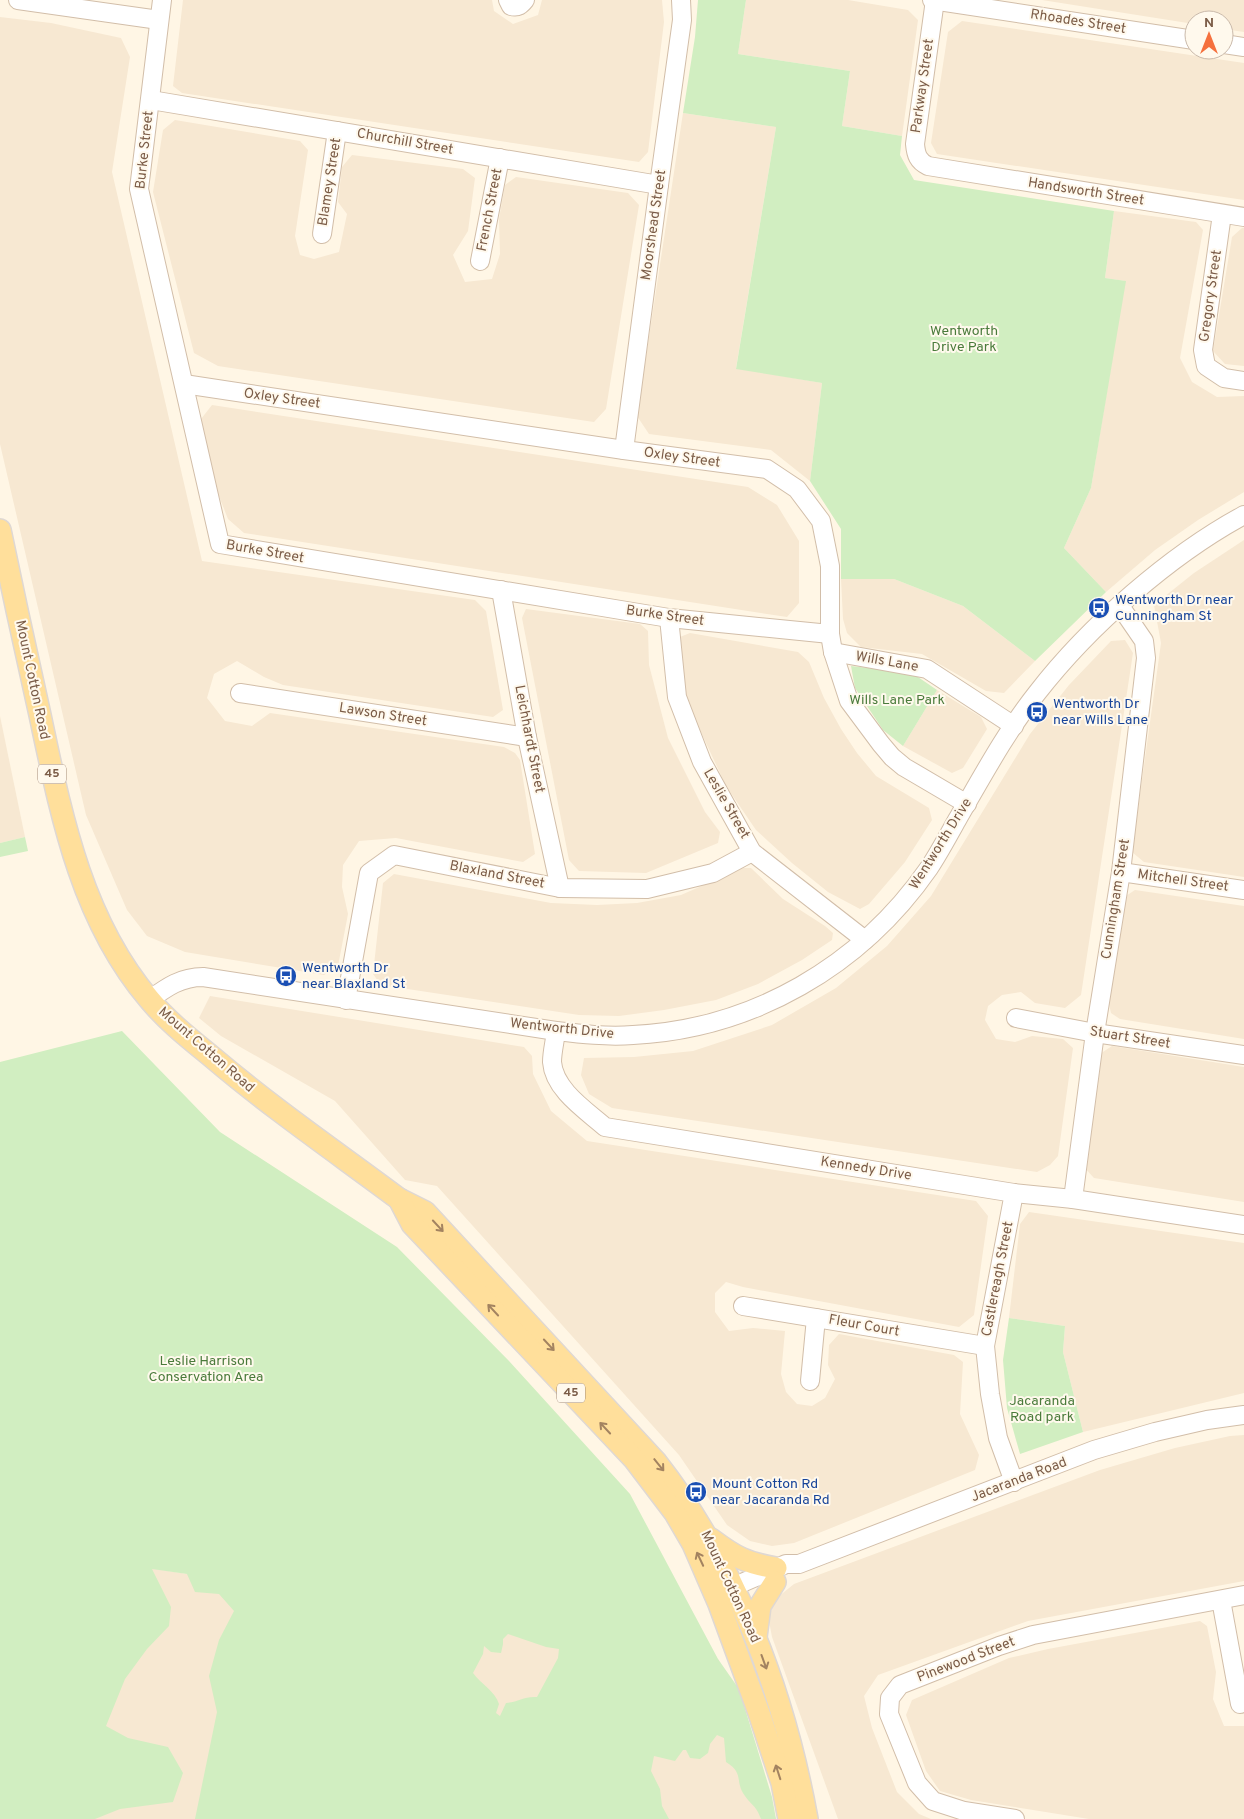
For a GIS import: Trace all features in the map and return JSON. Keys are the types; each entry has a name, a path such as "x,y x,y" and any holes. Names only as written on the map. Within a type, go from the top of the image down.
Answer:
{"main road":[{"name":"Mount Cotton Road","path":"0,530 54,784 68,838 91,903 122,963 149,1000 180,1031 239,1080 399,1199 425,1212 656,1462 675,1486 709,1538 762,1722 782,1783 789,1819"},
{"name":"Mount Cotton Road","path":"399,1199 412,1224 634,1459 675,1513 726,1596 756,1639 789,1739 807,1819"},
{"path":"709,1538 730,1554 776,1575 760,1606 756,1639"}],"street":[{"path":"18,0 159,20"},
{"name":"Burke Street","path":"162,0 139,190 220,544 669,618 830,634"},
{"path":"508,0 511,6 518,7 525,0"},
{"name":"Moorshead Street","path":"624,450 682,20 681,0"},
{"name":"Rhoades Street","path":"934,0 1184,38"},
{"name":"Parkway Street","path":"928,166 921,163 918,158 915,144 934,0"},
{"name":"Churchill Street","path":"151,100 659,185"},
{"name":"Blamey Street","path":"322,234 337,131"},
{"name":"French Street","path":"480,262 500,158"},
{"name":"Handsworth Street","path":"928,166 1244,217"},
{"name":"Gregory Street","path":"1222,214 1203,350 1206,366 1224,378 1244,381"},
{"name":"Oxley Street","path":"184,384 624,450 767,469 797,489 821,521 830,566 830,634 833,652 849,702 881,744 904,767 967,804"},
{"name":"Wentworth Drive","path":"149,1000 178,981 201,977 556,1031 606,1036 632,1036 672,1031 723,1019 778,1000 812,979 865,940 895,911 931,865 1014,726 1037,693 1072,653 1120,606 1160,572 1217,530 1244,515"},
{"name":"Leichhardt Street","path":"501,590 527,737 560,888"},
{"name":"Cunningham Street","path":"1073,1199 1095,1033 1121,872 1146,658 1144,641 1120,606"},
{"name":"Leslie Street","path":"669,618 677,696 702,762 752,852 865,940"},
{"name":"Wills Lane","path":"833,652 927,669 1014,726"},
{"name":"Lawson Street","path":"240,693 527,737"},
{"name":"Blaxland Street","path":"346,1000 369,873 394,855 560,888 647,890 713,873 752,852"},
{"name":"Mitchell Street","path":"1121,872 1244,890"},
{"name":"Stuart Street","path":"1016,1018 1095,1033 1244,1055"},
{"name":"Kennedy Drive","path":"556,1031 552,1062 558,1081 571,1097 605,1127 1014,1193 1073,1199 1244,1225"},
{"name":"Castlereagh Street","path":"1014,1193 985,1346 990,1394 998,1438 1014,1482"},
{"name":"Fleur Court","path":"743,1306 985,1346"},
{"path":"810,1381 816,1318"},
{"name":"Jacaranda Road","path":"726,1596 776,1575 792,1575 799,1564 1094,1450 1155,1432 1207,1420 1244,1415"},
{"name":"Pinewood Street","path":"1015,1819 964,1811 933,1801 917,1783 889,1714 890,1698 900,1685 999,1646 1033,1635 1244,1596"},
{"path":"1221,1600 1240,1704"}],"shaded area":[{"path":"183,0 492,0 494,11 513,24 538,15 542,0 662,0 664,22 648,152 639,162 182,93 173,86"},
{"path":"746,0 848,0 908,10 918,20 902,136 842,126 850,71 738,54"},
{"path":"1042,0 1244,0 1244,32 1234,30 1234,10 1184,10 1184,22"},
{"path":"0,17 51,23 121,38 130,57 112,172 202,561 475,600 486,611 503,710 493,717 283,685 264,677 237,661 214,674 207,698 225,721 252,726 270,713 504,747 515,753 520,760 535,854 523,862 396,838 359,841 343,865 342,887 348,914 338,966 324,975 185,952 147,936 127,910 86,815 0,444"},
{"path":"962,21 1184,54 1184,60 1224,60 1244,63 1244,200 937,154 931,143 948,32"},
{"path":"683,113 776,127 736,368 822,383 810,481 771,450 649,434 637,416"},
{"path":"175,120 300,141 308,150 295,236 300,255 314,259 339,252 347,214 338,202 342,167 352,155 463,169 475,178 468,231 453,255 465,282 492,279 500,254 499,219 505,185 516,177 628,193 639,205 606,409 594,422 218,366 194,353 153,192 163,130"},
{"path":"1114,211 1196,222 1203,230 1180,358 1192,382 1217,397 1244,396 1244,492 1198,520 1155,550 1106,592 1064,548 1091,488 1125,281 1105,278"},
{"path":"1244,228 1244,366 1225,364 1213,351 1232,237"},
{"path":"212,405 748,487 777,505 799,541 799,603 787,617 244,533 228,519 215,486 201,419"},
{"path":"1244,540 1244,877 1144,862 1132,852 1161,643 1154,605 1194,573"},
{"path":"841,579 894,579 963,606 1035,661 1004,693 986,691 922,654 861,647 847,633 843,619"},
{"path":"526,609 640,624 648,631 649,665 668,738 705,812 720,832 718,843 646,873 579,871 569,860 522,618"},
{"path":"690,633 798,652 809,662 824,698 841,729 857,753 876,776 929,808 932,820 905,862 869,904 860,909 828,892 792,863 756,830 726,786 686,700 678,644 680,637"},
{"path":"1125,640 1133,653 1081,995 1065,1008 1035,1003 1021,992 1002,995 988,1006 985,1020 996,1039 1015,1042 1032,1036 1063,1039 1073,1048 1058,1156 1050,1165 1037,1172 612,1108 589,1094 581,1075 584,1058 634,1057 693,1051 772,1025 836,988 887,946 931,896 1030,734 1069,685 1111,641"},
{"path":"937,690 981,717 987,729 963,768 952,773 903,746"},
{"path":"0,716 25,837 0,843"},
{"path":"743,868 751,868 783,899 825,926 833,933 832,940 802,960 758,984 716,1000 619,1016 579,1015 381,985 373,974 383,883 394,874 551,903 597,905 637,903 681,895"},
{"path":"1135,890 1244,906 1244,1039 1120,1019 1111,1013 1109,1004 1126,896"},
{"path":"210,996 524,1047 532,1056 533,1074 551,1111 587,1141 976,1201 988,1216 974,1315 959,1327 743,1287 726,1282 715,1293 715,1312 729,1331 753,1328 785,1331 781,1374 786,1392 797,1404 812,1406 825,1398 835,1379 828,1365 829,1345 839,1334 954,1355 963,1362 960,1414 979,1455 975,1470 794,1543 772,1546 750,1541 727,1525 679,1455 437,1186 405,1180 335,1101 221,1036 199,1018"},
{"path":"1112,1046 1244,1067 1244,1202 1094,1178 1084,1167 1100,1054"},
{"path":"1029,1212 1244,1243 1244,1393 1083,1432 1063,1352 1065,1326 1009,1318 1020,1224"},
{"path":"1244,1435 1244,1581 1028,1621 878,1675 864,1696 872,1728 897,1792 919,1814 931,1819 838,1819 772,1637 769,1621 773,1601 794,1584 1100,1470 1175,1448 1230,1436"},
{"path":"0,1544 718,1659 776,1819 0,1819"},
{"path":"1200,1621 1207,1626 1216,1672 1213,1699 1224,1726 1244,1726 1244,1819 1089,1819 971,1800 940,1791 926,1771 906,1715 912,1700 1009,1658"}],"green space":[{"name":"Wentworth Drive Park","path":"698,0 746,0 738,54 850,71 842,126 902,136 900,155 914,180 1114,211 1105,278 1126,281 1091,488 1064,548 1106,592 1035,661 963,606 894,579 841,579 841,529 810,481 822,383 736,369 776,127 683,113 695,37"},
{"name":"Wills Lane Park","path":"851,666 912,673 937,690 903,746 883,730 855,688"},
{"path":"25,837 28,851 0,857 0,843"},
{"name":"Leslie Harrison Conservation Area","path":"122,1031 220,1132 397,1247 509,1361 630,1494 718,1659 739,1689 772,1797 776,1819 761,1819 756,1808 742,1791 735,1770 726,1762 724,1738 717,1735 710,1744 708,1753 700,1759 690,1758 686,1750 683,1750 675,1761 654,1756 651,1771 660,1789 662,1806 669,1819 195,1819 217,1712 209,1676 219,1640 234,1611 219,1594 195,1592 187,1574 152,1569 171,1607 169,1626 147,1649 125,1679 106,1726 128,1738 168,1747 183,1773 173,1802 120,1809 95,1819 0,1819 0,1062","holes":["508,1634 546,1647 559,1649 558,1658 537,1697 528,1697 506,1703 500,1716 496,1713 499,1704 497,1699 473,1673 483,1654 484,1646 491,1652 501,1653 503,1639"]},
{"name":"Jacaranda Road park","path":"1009,1318 1065,1326 1063,1352 1083,1432 1020,1454 1007,1408 1003,1360"}],"place":[{"name":"Wentworth Dr near Cunningham St","path":"1099,608"},
{"name":"Wentworth Dr near Wills Lane","path":"1037,712"},
{"name":"Wentworth Dr near Blaxland St","path":"286,976"},
{"name":"Mount Cotton Rd near Jacaranda Rd","path":"696,1492"}]}
